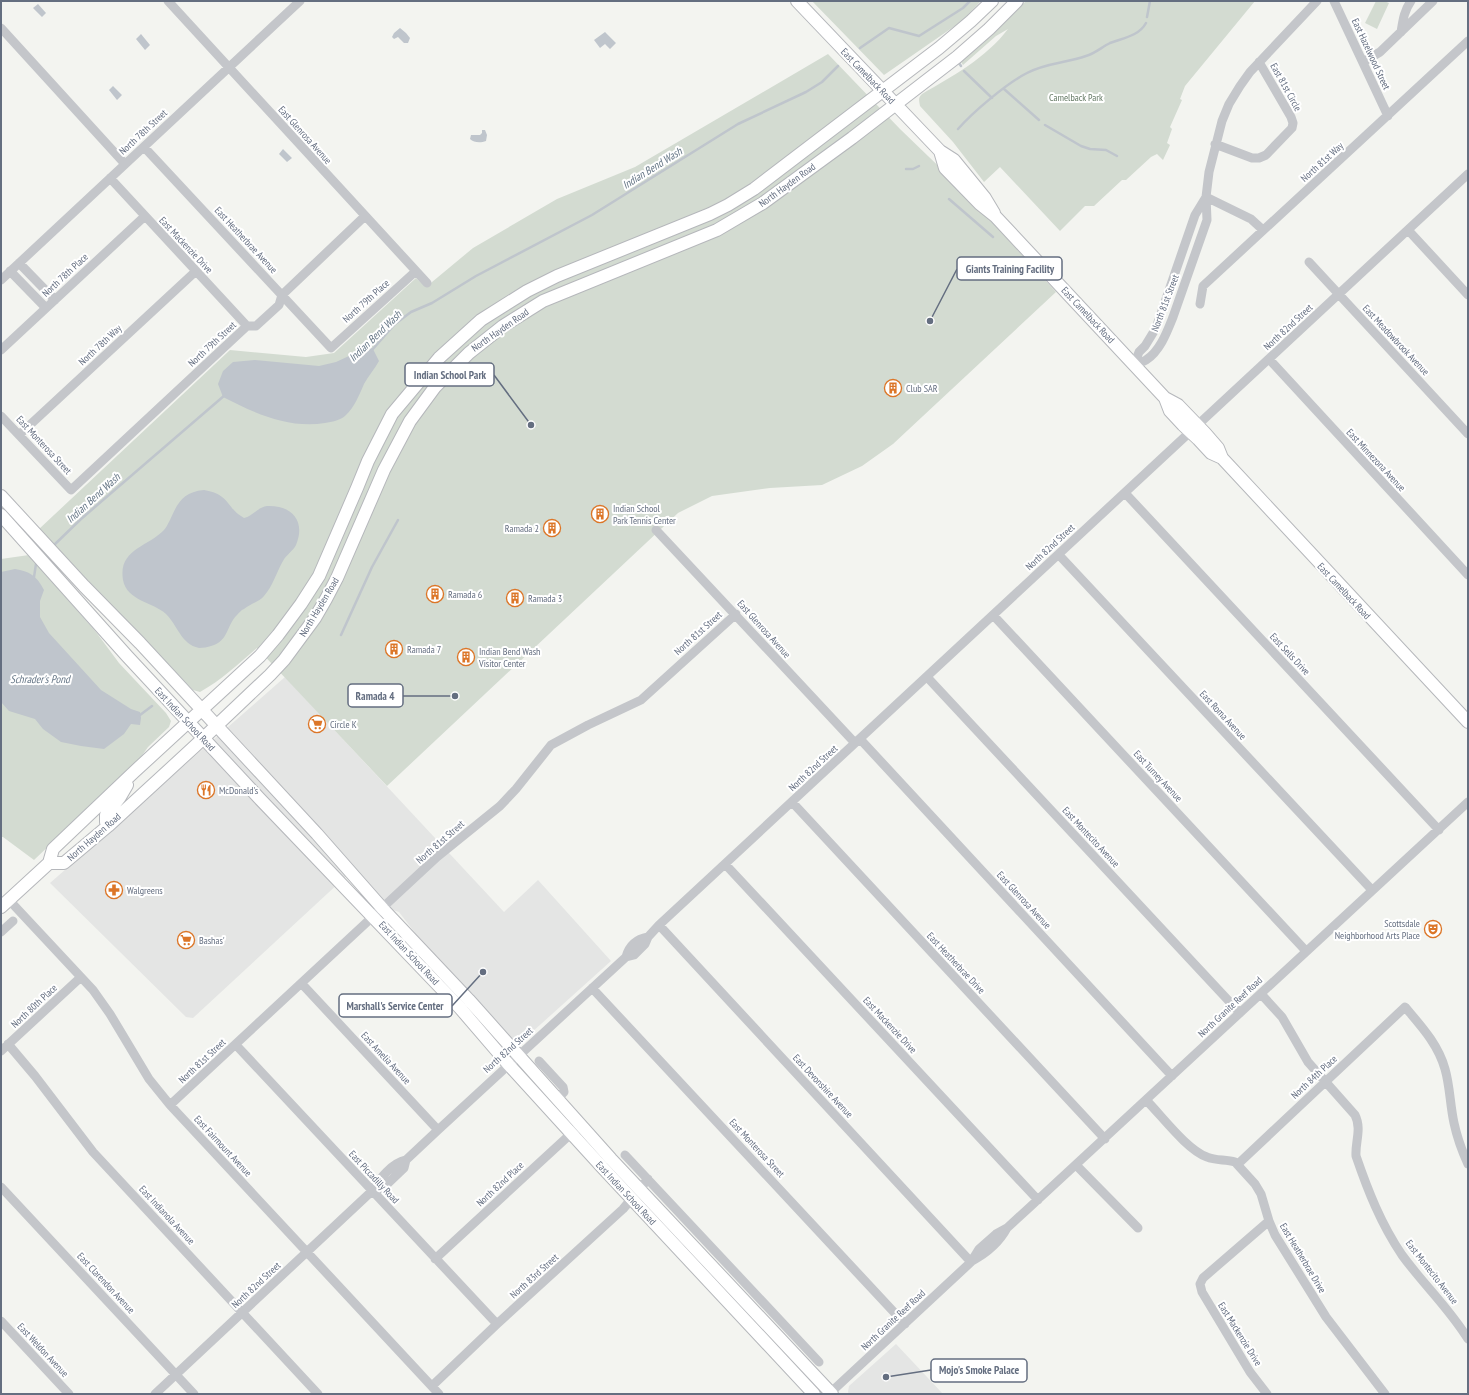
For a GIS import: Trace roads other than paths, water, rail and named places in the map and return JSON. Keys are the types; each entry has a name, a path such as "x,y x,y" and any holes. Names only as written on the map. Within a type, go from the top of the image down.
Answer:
{"main road":[{"name":"East Camelback Road","path":"797,1 940,151 945,168 980,204 995,216 1165,398 1170,411 1194,429 1211,453 1222,458 1401,652 1468,722"},
{"name":"North Hayden Road","path":"5,903 49,863 53,849 260,656 278,636 319,576 368,461 392,414 438,358 481,320 496,309 540,284 686,225 728,205 754,189 944,45 992,1"},
{"name":"North Hayden Road","path":"49,863 64,863 108,826 270,675 284,660 315,618 337,578 384,470 404,431 427,397 469,352 503,326 543,302 728,225 763,203 896,105 973,44 1017,1"},
{"name":"East Indian School Road","path":"1,496 43,543 172,677 317,834 378,913 509,1065 639,1189 831,1394"},
{"name":"East Indian School Road","path":"1,515 92,618 287,828 468,1000 556,1099 576,1129 632,1199 814,1394"},
{"path":"108,826 106,822 106,815 120,797 134,772"}],"street":[{"name":"East Glenrosa Avenue","path":"168,1 427,283"},
{"name":"North 78th Street","path":"1,280 300,1"},
{"name":"North 81st Street","path":"1134,365 1139,352 1145,346 1156,328 1195,215 1206,197 1209,172 1215,144 1229,104 1240,86 1259,62 1317,1"},
{"name":"East Hazelwood Street","path":"1334,1 1388,116"},
{"path":"1401,32 1406,8 1411,1"},
{"path":"1363,62 1380,52 1433,1"},
{"path":"1,28 125,164"},
{"name":"North 81st Way","path":"1200,304 1203,286 1468,41"},
{"name":"East 81st Circle","path":"1215,144 1252,158 1259,158 1266,156 1292,128 1293,123 1291,117 1259,62"},
{"name":"East Heatherbrae Avenue","path":"144,146 331,348"},
{"name":"North 82nd Street","path":"155,1394 372,1192 383,1188 404,1168 406,1160 626,957 628,949 640,938 648,936 659,926 1468,174"},
{"name":"East Mackenzie Drive","path":"110,178 247,326"},
{"path":"1206,197 1251,219 1263,230"},
{"name":"North 78th Place","path":"1,350 145,216"},
{"name":"North 79th Street","path":"70,490 247,326 256,326 279,305 282,294 365,216"},
{"path":"1408,230 1468,295"},
{"name":"East Meadowbrook Avenue","path":"1309,262 1468,434"},
{"path":"19,263 55,300"},
{"path":"10,271 46,308"},
{"name":"North 78th Way","path":"18,435 196,271"},
{"name":"North 79th Place","path":"331,348 416,271"},
{"name":"East Minnezona Avenue","path":"1269,359 1468,575"},
{"name":"East Monterosa Street","path":"1,416 70,490"},
{"name":"East Sells Drive","path":"1125,493 1439,830"},
{"name":"East Glenrosa Avenue","path":"656,530 1172,1076"},
{"name":"East Roma Avenue","path":"1058,555 1372,890"},
{"name":"North 81st Street","path":"170,1105 450,846 500,806 552,745 588,725 641,700 736,614"},
{"name":"East Turney Avenue","path":"993,615 1306,951"},
{"name":"East Montecito Avenue","path":"927,677 1240,1013"},
{"name":"East Heatherbrae Drive","path":"792,802 1105,1139"},
{"name":"North Granite Reef Road","path":"831,1394 971,1262 979,1249 996,1234 1007,1228 1105,1139 1468,802"},
{"name":"East Mackenzie Drive","path":"725,864 1038,1200"},
{"name":"East Fairmount Avenue","path":"5,903 93,990 110,1014 149,1079 170,1105 439,1394"},
{"path":"2,930 13,921"},
{"name":"East Devonshire Avenue","path":"659,926 971,1262"},
{"name":"North 80th Place","path":"1,1051 81,977"},
{"name":"East Amelia Avenue","path":"302,984 438,1130"},
{"name":"East Monterosa Street","path":"592,988 904,1324"},
{"name":"East Montecito Avenue","path":"1261,994 1282,1016 1304,1056 1351,1108 1358,1121 1359,1130 1356,1156 1374,1203 1386,1229 1402,1255 1449,1311 1468,1339"},
{"name":"North 84th Place","path":"1238,1164 1405,1007 1437,1048 1448,1080 1454,1123 1468,1164"},
{"name":"East Indianola Avenue","path":"8,1044 35,1076 93,1152 318,1394"},
{"name":"East Piccadilly Road","path":"236,1044 372,1192 497,1324"},
{"path":"539,1062 563,1087 564,1092 556,1099"},
{"path":"1146,1100 1188,1145 1199,1154 1208,1158 1229,1160 1238,1164"},
{"name":"North 82nd Place","path":"435,1259 576,1129"},
{"path":"626,1155 819,1362"},
{"name":"East Heatherbrae Drive","path":"1238,1164 1255,1184 1261,1194 1275,1235 1326,1317 1385,1394"},
{"path":"1076,1165 1138,1228"},
{"name":"North 83rd Street","path":"432,1386 497,1324 623,1209 648,1179"},
{"name":"East Clarendon Avenue","path":"1,1187 194,1394"},
{"name":"East Mackenzie Drive","path":"1267,1394 1250,1372 1202,1292 1200,1284 1203,1278 1269,1221"},
{"name":"East Weldon Avenue","path":"1,1320 69,1394"},
{"path":"802,1362 811,1354"}],"water":[{"path":"38,4 46,13 42,17 33,8"},
{"path":"400,28 410,38 408,43 404,43 398,37 394,39 392,37"},
{"path":"605,32 616,43 610,49 605,44 600,48 594,40"},
{"path":"141,34 150,45 145,50 136,39"},
{"path":"113,86 122,95 117,100 109,90"},
{"path":"482,130 485,130 487,135 486,141 478,142 470,139 471,135 480,135"},
{"path":"283,149 292,158 287,162 279,154"},
{"path":"363,345 373,349 379,361 351,409 338,420 312,424 285,422 259,414 223,397 218,384 223,371 233,362 255,360 319,366 336,362 349,356"},
{"path":"204,490 219,495 244,518 267,506 283,508 295,516 298,522 299,536 296,545 284,559 270,588 264,596 260,600 246,607 233,619 221,641 211,646 199,648 188,643 184,639 166,614 135,597 125,587 123,570 125,562 130,555 165,529 182,499 191,493"},
{"name":"Schrader's Pond","path":"15,569 32,575 44,590 40,601 40,617 49,633 101,690 131,709 140,712 140,725 131,724 124,734 104,749 61,742 43,729 35,719 9,711 1,702 1,572"}],"waterway":[{"name":"Indian Bend Wash","path":"860,48 889,28 919,36 963,8 970,1"},
{"path":"1147,17 1150,1"},
{"path":"958,129 972,114 991,98 1027,73 1041,67 1089,55 1110,43 1135,34 1146,23"},
{"name":"Indian Bend Wash","path":"372,350 395,324 411,312 432,303 476,276 592,215 738,124 806,92 822,82 838,66"},
{"path":"964,71 992,98"},
{"path":"1004,89 1039,120"},
{"path":"1045,125 1081,146 1090,149 1106,150 1117,156"},
{"path":"906,169 913,169 919,166"},
{"path":"949,199 993,237"},
{"name":"Indian Bend Wash","path":"53,546 81,519 225,395"},
{"path":"341,635 372,567 398,520"},
{"name":"Indian Bend Wash","path":"32,578 34,577 36,564 39,561"},
{"path":"140,715 152,706"}],"place":[{"name":"Giants Training Facility","path":"930,321"},
{"name":"Club SAR","path":"893,388"},
{"name":"Indian School Park","path":"531,425"},
{"name":"Indian School Park Tennis Center","path":"600,514"},
{"name":"Ramada 2","path":"552,528"},
{"name":"Ramada 6","path":"435,594"},
{"name":"Ramada 3","path":"515,598"},
{"name":"Ramada 7","path":"394,649"},
{"name":"Indian Bend Wash Visitor Center","path":"466,657"},
{"name":"Ramada 4","path":"455,696"},
{"name":"Circle K","path":"317,724"},
{"name":"McDonald's","path":"206,790"},
{"name":"Walgreens","path":"114,890"},
{"name":"Scottsdale Neighborhood Arts Place","path":"1433,929"},
{"name":"Bashas'","path":"186,940"},
{"name":"Marshall's Service Center","path":"483,972"},
{"name":"Mojo's Smoke Palace","path":"886,1377"}],"park label":[{"name":"Camelback Park","path":"1076,97"}]}
